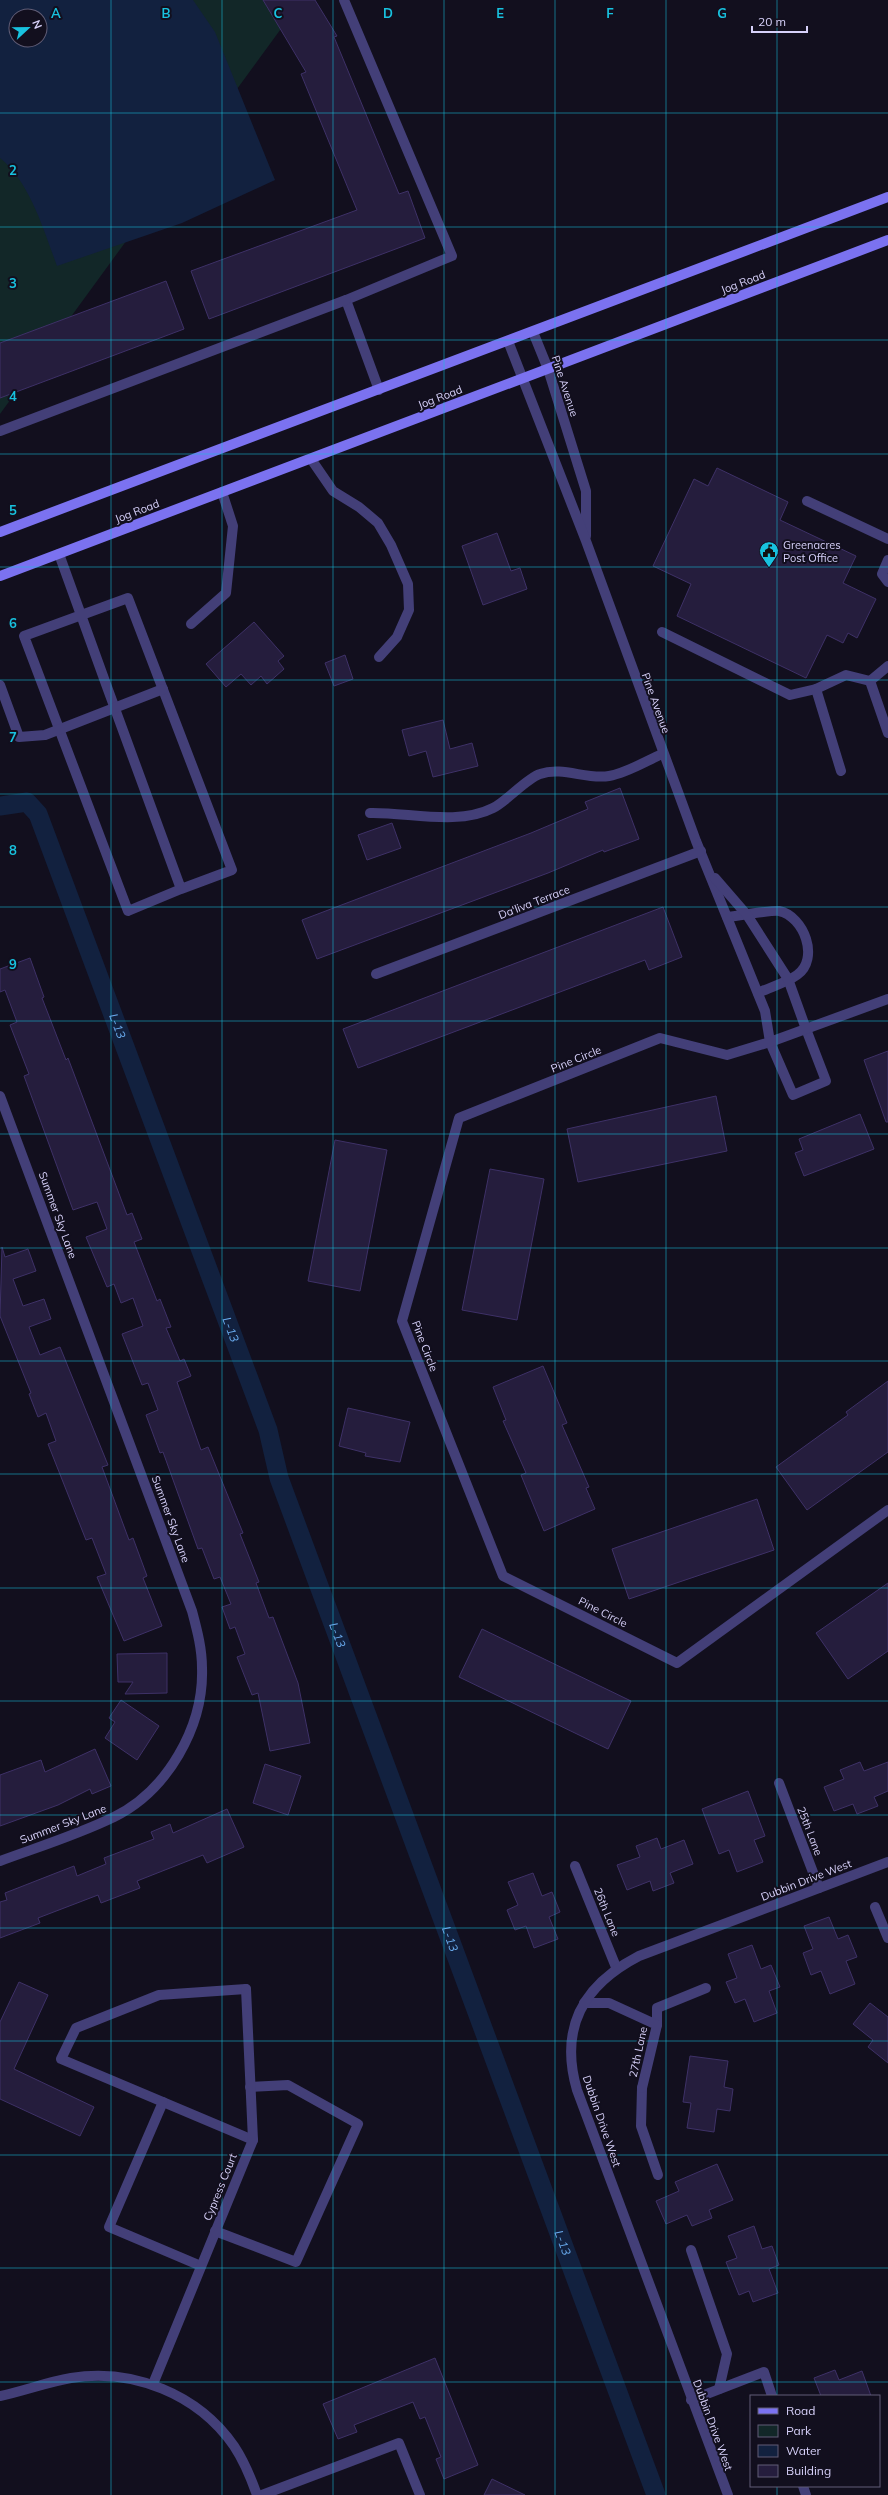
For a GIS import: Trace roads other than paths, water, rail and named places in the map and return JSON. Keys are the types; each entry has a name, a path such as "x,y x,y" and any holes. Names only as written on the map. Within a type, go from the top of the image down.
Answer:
{"main road":[{"path":"0,532 888,197"},
{"name":"Jog Road","path":"0,576 888,240"}],"street":[{"path":"0,431 346,300 452,256 344,0"},
{"path":"346,300 379,390"},
{"name":"Pine Avenue","path":"533,332 548,369 586,491 586,542"},
{"name":"Pine Avenue","path":"508,341 586,542 662,754 708,870 765,1011 770,1042 793,1095 826,1081 788,979 746,915 708,870"},
{"path":"311,459 333,491 359,507 378,523 391,545 408,584 409,610 397,637 379,657"},
{"path":"190,624 226,593 233,526 222,492"},
{"path":"807,501 888,539"},
{"path":"59,554 181,889"},
{"path":"888,560 882,574 888,582"},
{"path":"128,598 163,689 232,870 128,911 24,636 128,598"},
{"path":"662,632 790,695 816,689 846,676 870,681"},
{"path":"870,681 888,666"},
{"path":"870,681 888,733"},
{"path":"0,685 19,737 45,735 163,689"},
{"path":"816,689 841,771"},
{"path":"370,813 398,813 429,817 465,817 493,808 538,774 560,771 609,776 662,754"},
{"name":"Da'liva Terrace","path":"376,974 701,851"},
{"path":"727,917 778,910 790,916 799,925 807,942 808,959 798,974 758,993"},
{"name":"Pine Circle","path":"888,999 770,1042 727,1054 660,1038 459,1118 402,1321 504,1576 677,1663 888,1510"},
{"name":"Summer Sky Lane","path":"0,1096 192,1611 200,1642 202,1668 196,1715 187,1740 173,1764 147,1794 114,1817 0,1861"},
{"name":"25th Lane","path":"779,1783 818,1888"},
{"name":"Dubbin Drive West","path":"728,2495 691,2400 573,2076 572,2036 584,2003 596,1986 616,1967 639,1956 888,1862"},
{"name":"26th Lane","path":"575,1866 616,1967"},
{"path":"875,1907 888,1938"},
{"path":"657,2025 657,2008 706,1988"},
{"name":"Cypress Court","path":"153,2384 253,2140 246,1989 159,1995 76,2028 61,2059 163,2102"},
{"name":"27th Lane","path":"584,2003 609,2003 657,2025 642,2088 641,2126 658,2175"},
{"path":"215,2230 296,2262 358,2124 288,2085 250,2086"},
{"path":"201,2266 109,2227 163,2102 253,2140"},
{"path":"691,2250 727,2354 719,2389"},
{"path":"691,2400 764,2372 772,2395"},
{"path":"0,2396 71,2378 97,2376 124,2377 153,2384 185,2400 216,2425 240,2456 257,2495"},
{"path":"262,2495 400,2443 420,2495"}],"water":[{"path":"0,0 193,0 215,32 275,180 182,223 57,266 28,193 11,168 0,158"}],"waterway":[{"name":"L-13","path":"0,806 27,802 38,814 268,1430 279,1478 656,2495"}],"place":[{"name":"Greenacres Post Office","path":"769,568"}]}
